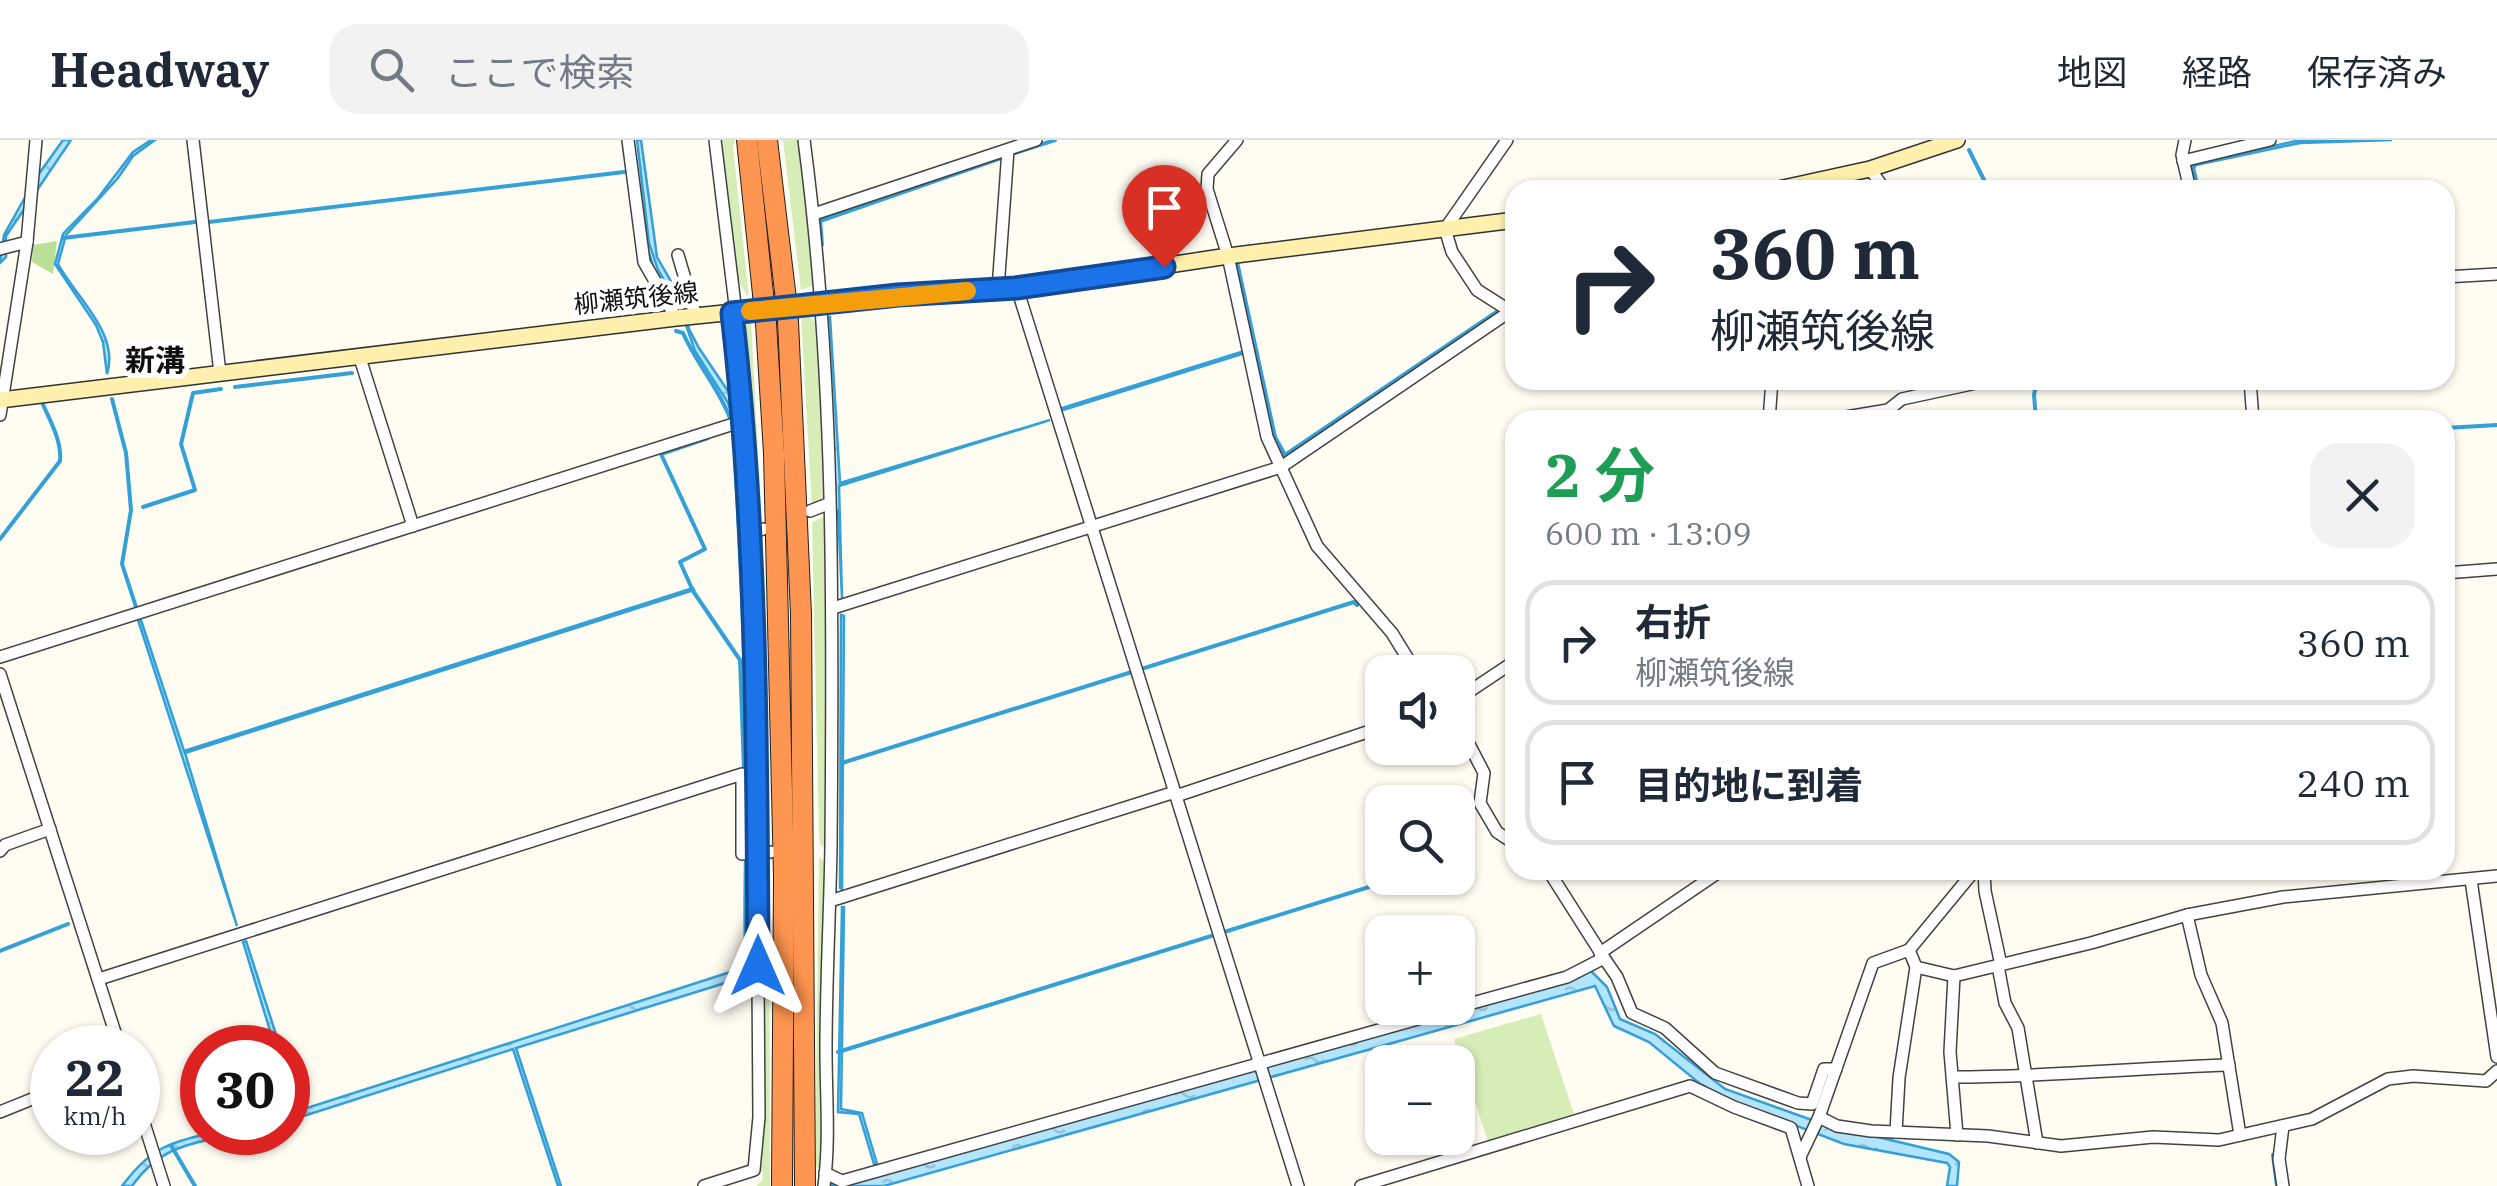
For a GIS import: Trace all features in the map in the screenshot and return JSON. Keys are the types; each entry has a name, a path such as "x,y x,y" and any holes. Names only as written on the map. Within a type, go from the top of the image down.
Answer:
{"highway":[{"path":"747,140 766,324 775,471 784,877 782,1182"},
{"path":"767,140 788,321 801,614 815,1181"}],"main road":[{"path":"1820,180 1870,169 1957,140"},
{"name":"柳瀬筑後線","path":"1,404 220,373 676,318 1016,288 1228,256 1505,221"}],"street":[{"path":"1,404 27,242 36,140"},
{"path":"193,140 220,373"},
{"path":"628,140 644,262 676,318"},
{"path":"704,1186 754,1170 759,1118 749,534 738,422 734,313 715,140"},
{"path":"804,140 820,303 833,608 826,1050 829,1144 815,1181 842,1181 1393,1025"},
{"path":"814,214 1036,140"},
{"path":"1236,140 1208,174 1206,189 1228,256 1268,437 1317,546 1392,633 1406,655"},
{"path":"1505,306 1477,290 1452,252 1445,229 1508,140"},
{"path":"2185,140 2183,162 2188,180"},
{"path":"2183,162 2270,140"},
{"path":"998,289 1009,146"},
{"path":"1870,169 1878,180"},
{"path":"0,249 27,242"},
{"path":"678,254 696,316"},
{"path":"2455,277 2497,274"},
{"path":"1016,288 1298,1186"},
{"path":"833,608 1281,467 1505,315"},
{"path":"358,356 413,526"},
{"path":"1892,410 1902,399 1942,390"},
{"path":"0,656 738,422"},
{"path":"810,511 828,504"},
{"path":"749,534 763,529"},
{"path":"2455,571 2497,569"},
{"path":"1475,688 1505,668"},
{"path":"0,674 113,1025"},
{"path":"830,901 1365,732"},
{"path":"1475,756 1484,773 1480,803 1497,832 1505,837"},
{"path":"99,979 742,774 742,854 772,852"},
{"path":"0,851 5,845 50,829"},
{"path":"814,852 831,851"},
{"path":"1916,967 1954,976 2188,915 2283,897 2497,876"},
{"path":"1554,880 1616,978 1632,1013 1665,1028 1715,1074 1798,1103 1812,1104 1824,1069 1836,1069"},
{"path":"1475,1002 1567,977 1708,880"},
{"path":"1800,1157 1819,1118 1873,963 1909,950 1976,880"},
{"path":"1985,880 2005,1003 2018,1028 2028,1077 2036,1143"},
{"path":"2471,880 2490,964 2497,1057"},
{"path":"2188,915 2201,975 2222,1023 2240,1135"},
{"path":"1896,1132 1916,967 1909,950"},
{"path":"1954,976 1950,1052 1957,1135"},
{"path":"1953,1077 2229,1066"},
{"path":"1819,1118 1837,1126 2060,1146 2153,1137 2219,1140 2312,1119 2388,1079 2413,1076 2486,1081 2497,1071"},
{"path":"1361,1186 1690,1086 1791,1128 1808,1186"},
{"path":"0,1112 30,1100"},
{"path":"2283,1126 2279,1158 2283,1186"},
{"path":"154,1155 164,1186"}],"green space":[{"path":"720,140 735,140 749,299 737,279"},
{"path":"783,140 800,140 817,279 801,290"},
{"path":"57,241 53,274 32,262 33,245"},
{"path":"808,315 819,327 823,501 812,506 801,316"},
{"path":"751,322 762,527 755,529 743,386 743,336"},
{"path":"825,517 828,842 823,847 819,835 812,522"},
{"path":"762,542 769,847 760,847 751,548"},
{"path":"819,857 827,864 825,1134 821,1168 815,1167"},
{"path":"766,858 770,1186 756,1186 762,1181 763,1173 758,1168 765,1125"},
{"path":"1541,1014 1574,1114 1488,1141 1475,1102 1475,1045 1456,1045 1454,1039"}],"water":[{"path":"63,140 71,140 6,236 6,257 0,263 4,235"},
{"path":"155,140 133,156 118,178 66,235 58,264 102,330 109,359 107,374 103,342 96,325 55,264 63,234 98,198 133,152"},
{"path":"637,140 641,140 657,257 684,304 689,329 734,400 739,416 733,418 728,403 695,351 679,305 658,270 649,243"},
{"path":"2392,140 2300,143 2196,165 2196,180 2192,167 2196,163 2296,141"},
{"path":"827,317 840,483 1050,420 839,486 842,598 838,511 834,509"},
{"path":"1241,352 1242,354 1059,409"},
{"path":"741,427 754,847 748,878 752,898 752,971 738,979 516,1048 561,1186 513,1049 310,1114 310,1107 746,967 744,690 733,431"},
{"path":"693,588 185,753 237,926 138,620 184,751"},
{"path":"841,615 844,616 842,889 840,888"},
{"path":"842,907 841,1109 862,1113 877,1164 859,1114 838,1112"},
{"path":"246,941 273,1025 268,1025 243,942"},
{"path":"1591,971 1607,987 1620,1019 1655,1034 1725,1089 1823,1124 1949,1154 1959,1162 1957,1186 1947,1186 1947,1163 1844,1144 1729,1100 1699,1083 1649,1042 1614,1026 1595,986 1475,1020 1475,1004"},
{"path":"1399,1025 1456,1025 1385,1045 1365,1045 1365,1051 884,1186 828,1186"},
{"path":"180,1141 180,1148 155,1162 132,1186 122,1186 150,1156 160,1155 160,1150"}],"waterway":[{"path":"1015,153 1055,140"},
{"path":"1969,150 1984,180"},
{"path":"820,221 1001,158"},
{"path":"209,222 624,172"},
{"path":"820,219 822,245"},
{"path":"63,238 195,222"},
{"path":"647,249 653,268"},
{"path":"1237,262 1275,437 1285,455 1498,311"},
{"path":"676,331 683,333 730,418"},
{"path":"235,387 352,373"},
{"path":"143,507 195,490 181,444 193,393 221,389"},
{"path":"2035,390 2035,410"},
{"path":"112,399 126,453 131,510 122,564 138,613"},
{"path":"0,539 60,461 57,437 41,400"},
{"path":"2455,427 2497,425"},
{"path":"708,438 661,454 705,549 680,562 693,591 740,660 744,768"},
{"path":"842,763 1354,602 1357,605"},
{"path":"838,1052 1365,888"},
{"path":"0,951 68,924"},
{"path":"172,1147 195,1186"},
{"path":"2273,1155 2277,1186"}],"slow traffic":[{"path":"750,311 967,291"}],"district":[{"name":"新溝","path":"155,361"}],"route":[{"path":"758,966 752,588 743,421 732,313 898,295 1016,288 1164,267"}]}
